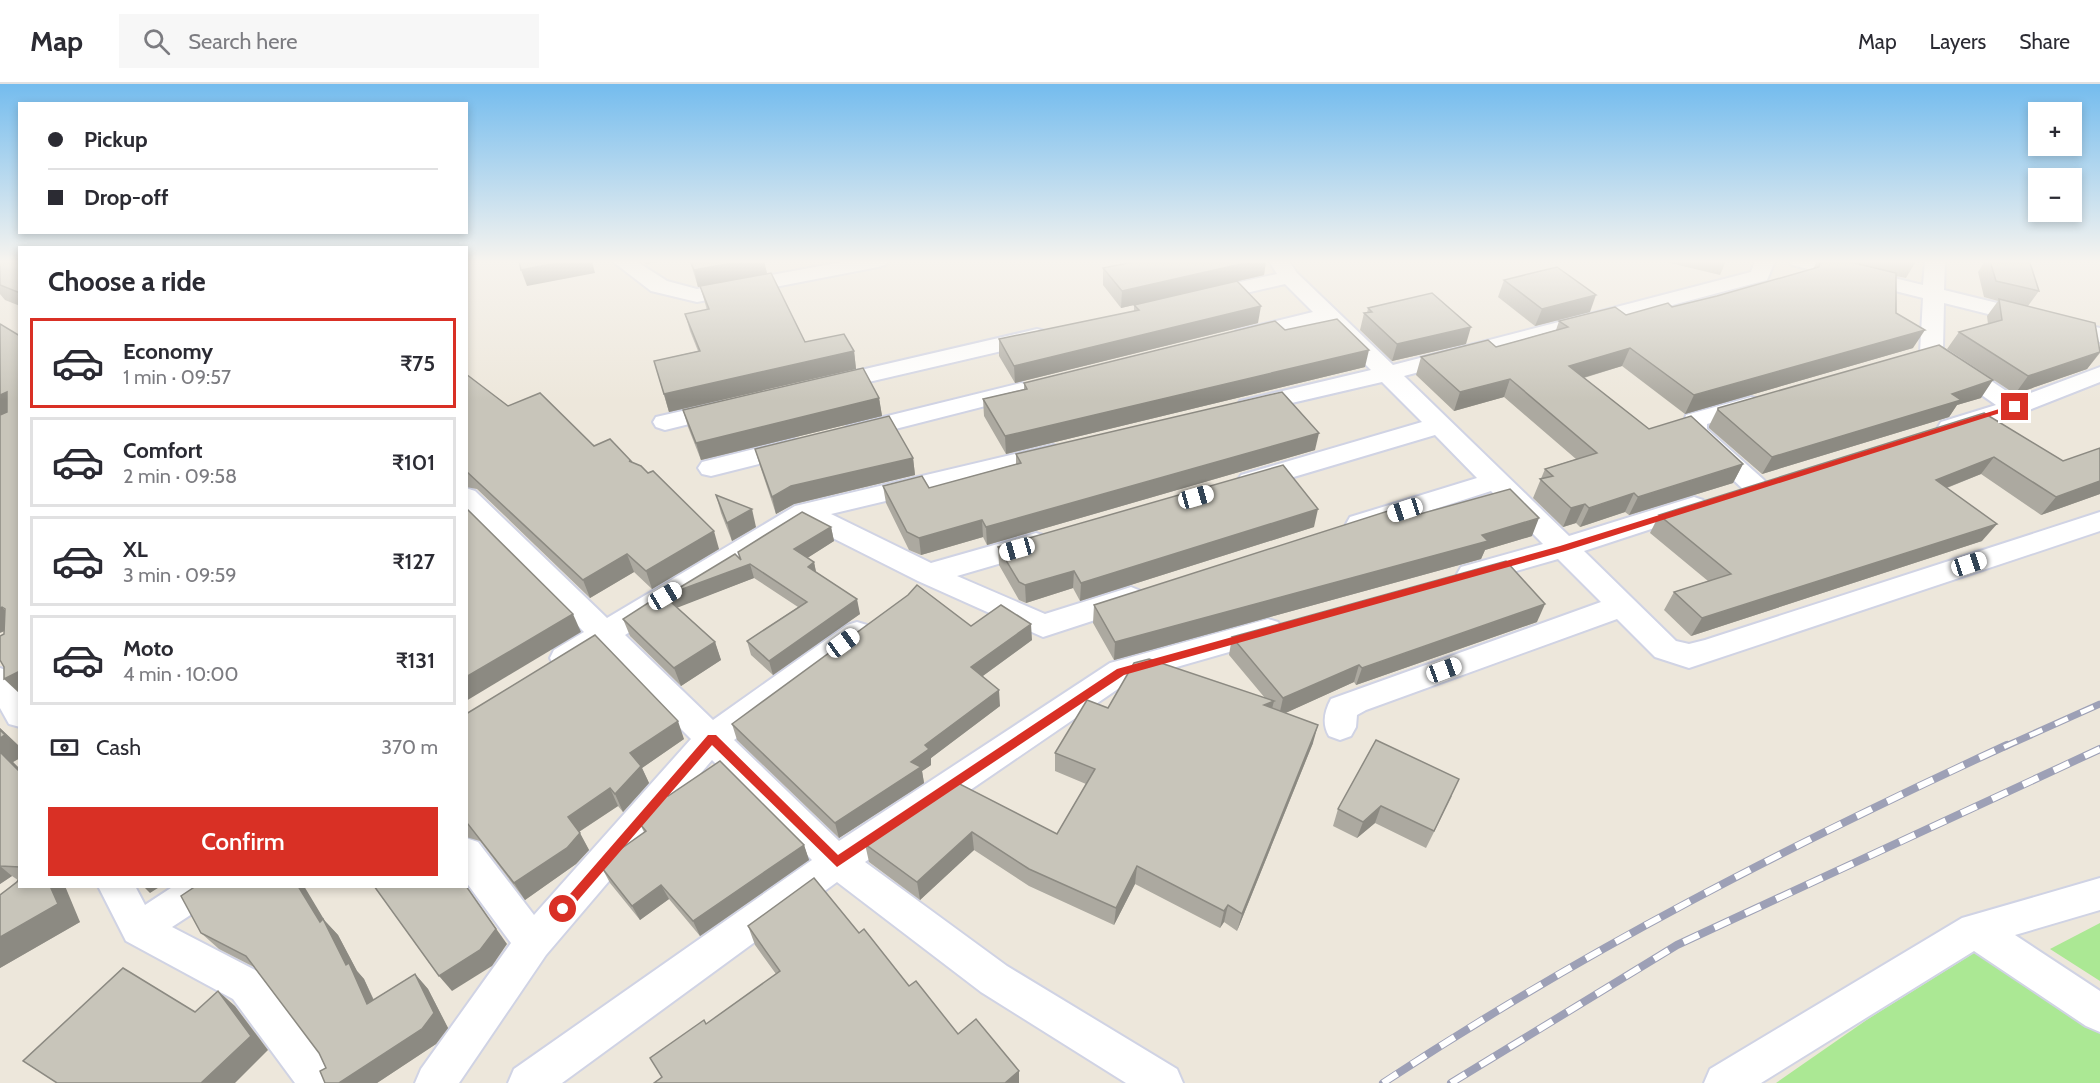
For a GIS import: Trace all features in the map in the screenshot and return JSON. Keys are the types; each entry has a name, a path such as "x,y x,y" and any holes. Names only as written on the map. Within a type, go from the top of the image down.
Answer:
{"street":[{"path":"1323,308 1666,649 1689,656 2100,521"},
{"path":"1227,411 1389,373 1639,308"},
{"path":"1930,308 1920,355 2015,407"},
{"path":"1992,308 2100,336"},
{"path":"1226,340 1329,315"},
{"path":"809,389 1060,330"},
{"path":"1924,435 2015,407 2100,374"},
{"path":"711,468 1042,385"},
{"path":"1438,583 1562,548 1746,489 1694,431 1695,420 1773,398"},
{"path":"665,422 743,404"},
{"path":"1224,488 1441,425"},
{"path":"546,670 804,512 1077,447"},
{"path":"1337,532 1495,481"},
{"path":"468,499 606,632 837,862 994,979 1163,1083"},
{"path":"804,512 928,574 1043,626 1156,590"},
{"path":"928,574 1065,535"},
{"path":"1340,727 1342,708 1355,701 1621,606"},
{"path":"435,1083 533,943 712,738 881,616"},
{"path":"528,1083 837,862 1121,671 1302,621"},
{"path":"0,680 18,712"},
{"path":"468,856 533,943"},
{"path":"117,888 139,929 247,986 320,1083"},
{"path":"139,929 202,888"},
{"path":"1724,1083 1975,930 2100,894"},
{"path":"1975,930 2100,1013"}],"green space":[{"path":"2100,923 2100,981 2050,949"},
{"path":"1982,948 2100,1028 2100,1083 1776,1083 1868,1019"}],"building":[{"path":"788,308 805,342 844,334 854,351 664,394 654,361 700,351 685,314 709,309"},
{"path":"1137,308 1254,308 1014,366 999,339 1139,310"},
{"path":"1368,308 1449,308 1471,327 1397,344 1364,313 1372,312"},
{"path":"1613,308 1626,315 1652,308 1896,308 1896,313 1925,330 1694,395 1630,348 1569,366 1649,429 1691,416 1743,464 1638,497 1634,493 1589,508 1585,504 1571,508 1540,479 1553,476 1545,469 1597,453 1510,379 1460,392 1421,357 1488,340 1496,347 1568,327 1559,321"},
{"path":"2000,308 2033,308 2095,323 2100,352 2028,376 1959,332 2002,320"},
{"path":"1337,319 1369,350 1005,436 983,399 1027,389 1024,383 1275,321 1285,330"},
{"path":"0,324 18,335 18,672 4,679 4,667 0,660 0,636 4,634 5,609 0,608 0,415 7,412 7,392 0,395"},
{"path":"1939,345 1993,380 1952,394 1961,400 1772,457 1718,410 1718,408"},
{"path":"863,368 879,398 696,443 683,410"},
{"path":"468,376 508,406 540,393 594,446 610,439 631,461 629,461 641,466 648,473 653,471 714,531 646,571 627,554 583,580 468,473"},
{"path":"1282,392 1319,433 986,527 982,520 919,538 907,532 883,486 922,476 929,488 1021,463 1016,454"},
{"path":"1984,413 2063,461 2100,448 2100,481 2056,497 1994,457 1936,480 1997,524 1702,618 1674,592 1731,574 1659,515"},
{"path":"889,416 913,458 791,486 772,497 755,449"},
{"path":"1283,465 1318,509 1081,583 1074,571 1025,585 1019,582 998,547"},
{"path":"1510,489 1539,518 1482,535 1488,541 1115,642 1094,605 1394,509 1402,519"},
{"path":"716,495 752,509 727,523"},
{"path":"468,510 573,614 468,676"},
{"path":"802,512 831,527 794,549 814,562 808,567 857,599 769,661 747,641 807,602 750,564 669,594 735,554 741,560 738,552"},
{"path":"1506,561 1545,604 1362,668 1359,665 1283,698 1232,637"},
{"path":"917,585 971,626 1001,605 1031,624 971,667 999,690 925,745 929,749 911,762 921,767 835,823 732,724 908,595"},
{"path":"662,594 715,642 674,668 623,619"},
{"path":"595,635 678,721 630,753 641,766 615,794 610,788 568,817 580,833 567,848 514,883 468,824 468,713"},
{"path":"1149,659 1274,701 1264,705 1318,725 1242,914 1228,905 1224,911 1137,866 1116,908 1029,869 972,832 917,882 865,844 956,782 1057,834 1095,769 1055,753 1087,700 1108,708 1134,663"},
{"path":"1376,740 1459,779 1434,831 1381,806 1363,822 1338,809"},
{"path":"0,752 18,770 18,867 0,866"},
{"path":"720,761 804,845 693,921 661,885 632,906 602,868 615,853 646,831 640,824 666,794 668,796"},
{"path":"814,878 859,933 864,929 909,986 916,981 958,1034 976,1019 1019,1071 1005,1083 654,1083 662,1077 650,1058 704,1020 706,1024 780,971 748,926"},
{"path":"18,880 18,888 51,888 58,904 0,937 0,895"},
{"path":"193,888 299,888 320,922 323,919 346,965 349,963 367,1004 415,974 434,1013 422,1029 339,1083 325,1083 320,1071 326,1068 319,1053 246,956 201,933 181,896"},
{"path":"375,888 467,888 496,929 480,950 439,976"},
{"path":"123,968 195,1012 218,991 251,1036 201,1083 57,1083 23,1061"}],"railway":[{"path":"2004,747 2100,704"},
{"path":"1383,1083 1459,1034 1611,944 1767,861 2007,745"},
{"path":"1451,1083 1677,945 2100,749"}],"route":[{"path":"563,909 712,738 837,862 1121,671 1562,548 1755,486 2015,407"}]}
